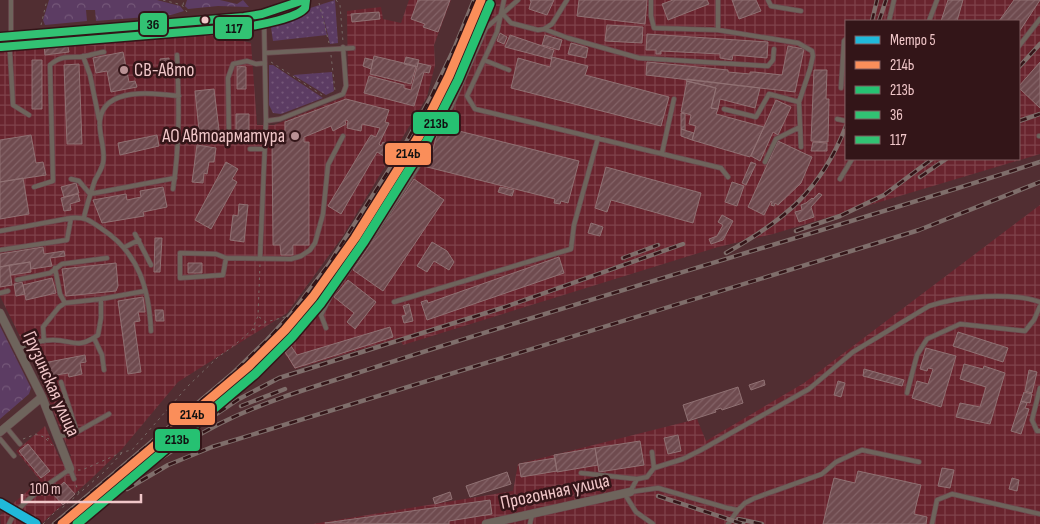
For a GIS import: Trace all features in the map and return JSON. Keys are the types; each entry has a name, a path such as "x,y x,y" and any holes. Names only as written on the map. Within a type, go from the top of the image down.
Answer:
{"street":[{"path":"0,37 262,14 298,1"},
{"name":"Грузинская улица","path":"0,313 42,396 70,470"},
{"path":"3,430 42,396"},
{"name":"Прогонная улица","path":"486,524 495,519 532,514 627,493"}],"lane":[{"path":"11,0 10,36 13,105 29,115"},
{"path":"504,0 497,32 467,96 475,109 721,168 728,178"},
{"path":"326,328 321,315 330,297 417,168 436,128 451,107 486,28 502,12 518,0"},
{"path":"502,12 511,23 538,30 544,29 552,24 568,0"},
{"path":"651,0 650,16 654,28 718,30 798,43 812,51 813,56 810,69 799,102 801,147"},
{"path":"718,0 718,30"},
{"path":"768,0 771,6 801,11"},
{"path":"890,20 894,0"},
{"path":"929,20 937,0"},
{"path":"260,258 266,121 265,53 262,14"},
{"path":"1020,45 1040,19"},
{"path":"544,29 568,38 640,58 768,66 773,60 774,49"},
{"path":"840,88 845,40"},
{"path":"265,53 343,47 353,48"},
{"path":"266,121 280,119 343,94 346,91 346,86 343,47"},
{"path":"34,187 53,181 50,65 62,57 104,52"},
{"path":"173,189 178,153 179,96 177,55"},
{"path":"83,56 90,75 100,120 103,162 90,194 84,217"},
{"path":"484,60 508,70"},
{"path":"229,138 228,78 233,64 247,61 256,64 265,63"},
{"path":"100,120 104,109 116,98 154,92 179,96"},
{"path":"724,109 756,117 769,94 799,102"},
{"path":"662,153 674,99"},
{"path":"837,119 845,121"},
{"path":"765,162 776,139 800,127"},
{"path":"226,258 223,275 180,278 180,253 216,254 226,258 291,259 301,256 310,250 315,243 324,214 328,166 343,136"},
{"path":"394,302 571,249 574,225 598,138"},
{"path":"250,149 264,149"},
{"path":"840,179 851,160"},
{"path":"90,194 175,178"},
{"path":"71,179 79,181 90,194"},
{"path":"0,231 84,217 113,236 125,247 142,277 150,306 151,331"},
{"path":"0,250 68,240 71,218"},
{"path":"136,234 151,265"},
{"path":"125,247 139,240"},
{"path":"17,280 50,273 62,264 107,258"},
{"path":"56,268 60,294 65,302"},
{"path":"0,293 8,291"},
{"path":"44,341 43,327 65,302 101,299 145,291"},
{"path":"581,473 637,480 647,477 654,468 683,459 701,450 809,389 852,352 929,306 943,301 968,298 1026,298 1040,304 1034,320 1025,332 960,324 927,339 917,355 908,394"},
{"path":"18,349 30,343 53,340 73,344 90,341 98,335 101,318 101,299"},
{"path":"94,338 102,355 104,370"},
{"path":"61,382 77,432"},
{"path":"1040,388 1032,420 1037,431 1040,431"},
{"path":"57,437 77,432 109,414"},
{"path":"3,430 19,442"},
{"path":"0,440 14,456"},
{"path":"728,524 738,510 755,498 822,474 836,462 862,450 919,462"},
{"path":"652,452 654,468"},
{"path":"9,524 12,517 26,504 70,470 74,478"},
{"path":"627,493 637,480"},
{"path":"627,493 658,488 738,510"},
{"path":"627,493 636,512 652,524"},
{"path":"932,524 938,500 952,494 1040,514"},
{"path":"530,524 532,514"}],"path":[{"path":"41,28 47,0"},
{"path":"163,0 182,5 187,12"},
{"path":"182,5 184,0"},
{"path":"336,0 340,5 343,47"},
{"path":"319,3 330,48 335,93 330,95"},
{"path":"271,52 271,62 325,97"},
{"path":"252,330 258,316 260,258"},
{"path":"258,316 266,322"},
{"path":"70,470 82,470 135,448 155,422 218,357 252,330 266,322 285,317"},
{"path":"19,442 36,434 46,438 57,437"},
{"path":"43,524 58,509 62,508 110,466 123,452"},
{"path":"74,478 79,493"}],"shaded area":[{"path":"409,0 451,0 434,45 435,65 427,97 343,236 287,313 178,382 122,449 41,524 1,524 0,515 40,480 16,451 45,426 61,461 71,456 40,378 38,364 34,365 0,296 0,46 193,29 251,43 257,125 274,125 344,97 348,86 347,11 381,7 383,19 401,23"},
{"path":"496,0 1040,0 1040,154 1020,160 1020,20 845,20 845,160 1020,160 773,234 718,247 403,345 399,338 295,369 279,345 362,248 457,86"},
{"path":"1040,205 1040,524 313,524 513,491 518,464 697,419 706,441 804,383"}],"green space":[{"path":"49,0 157,0 180,6 184,11 171,15 96,21 95,10 86,10 87,21 45,25 43,20"},
{"path":"187,0 220,0 237,4 243,0 249,7 218,6 188,9 185,6"},
{"path":"335,0 338,43 330,44 323,15 327,35 273,41 270,21"},
{"path":"269,65 273,65 323,98 281,114 273,113 269,105"},
{"path":"332,72 334,91 326,95 293,75"},
{"path":"0,326 31,388 29,394 0,419"}],"building":[{"path":"418,0 450,0 438,32 423,27 425,24 411,19"},
{"path":"530,0 554,0 547,15 529,9"},
{"path":"579,0 647,0 645,24 577,16"},
{"path":"673,0 707,0 709,4 668,20 662,4"},
{"path":"732,0 756,0 761,11 739,19"},
{"path":"948,0 963,0 957,20 941,20"},
{"path":"1014,0 1040,0 1020,30 1020,20 1000,20"},
{"path":"379,12 380,19 352,22 351,14"},
{"path":"607,25 643,27 642,43 605,41"},
{"path":"500,33 507,37 504,44 497,41"},
{"path":"647,34 768,42 767,58 733,55 732,60 720,58 720,54 661,51 661,54 656,54 656,50 646,50"},
{"path":"510,35 554,50 551,59 505,47"},
{"path":"545,35 562,40 559,50 542,45"},
{"path":"67,42 69,52 45,55 44,45"},
{"path":"571,43 588,48 586,58 568,54"},
{"path":"788,46 804,49 795,92 646,75 647,62 728,70 728,72 782,75"},
{"path":"123,52 129,82 135,81 137,87 111,92 107,71 96,73 93,58"},
{"path":"374,56 416,66 411,84 370,74"},
{"path":"406,57 419,60 417,67 404,64"},
{"path":"552,57 588,66 585,75 669,97 661,126 511,88 518,58 550,67"},
{"path":"169,58 170,73 162,73 160,59"},
{"path":"365,58 373,60 371,69 363,66"},
{"path":"32,60 42,60 42,109 32,109"},
{"path":"1040,62 1040,108 1020,89 1020,85"},
{"path":"418,63 431,66 429,73 424,72 414,106 364,93 369,76 404,85 404,88 411,90"},
{"path":"79,64 82,144 67,144 64,65"},
{"path":"237,66 246,67 246,89 237,89"},
{"path":"814,70 827,70 826,99 829,99 828,142 811,141"},
{"path":"687,79 760,88 755,108 720,99 718,109 711,108 716,88 686,81"},
{"path":"687,81 716,88 711,108 718,109 716,114 764,127 750,157 692,140 696,126 689,124 691,115 681,112"},
{"path":"214,89 220,138 200,140 195,91"},
{"path":"346,99 389,110 385,122 389,123 379,144 381,146 383,142 390,146 384,156 377,152 341,214 328,206 371,135 376,137 380,128 362,124 361,131 347,128 347,120 345,121 346,124 333,131 331,126 304,137 304,142 309,142 309,245 293,245 293,255 281,255 280,245 273,245 272,142 285,142 285,122"},
{"path":"776,100 791,107 778,135 773,132 760,161 751,156"},
{"path":"681,113 685,114 685,130 681,129"},
{"path":"236,114 249,114 249,142 236,142"},
{"path":"439,126 579,161 568,203 561,201 560,204 554,203 555,199 423,166 427,152 432,153"},
{"path":"681,129 694,133 692,140 681,136"},
{"path":"31,135 36,163 43,162 46,175 0,182 0,140"},
{"path":"157,135 159,146 120,155 118,143"},
{"path":"778,141 812,157 801,183 778,205 775,203 774,206 771,205 771,201 764,215 748,207"},
{"path":"813,142 827,143 827,151 811,151"},
{"path":"197,145 216,148 214,162 209,162 207,174 204,173 203,183 192,182"},
{"path":"226,162 238,169 232,179 237,182 211,229 195,220"},
{"path":"751,162 756,164 746,185 742,183"},
{"path":"606,167 701,193 693,223 611,200 607,212 595,208"},
{"path":"23,178 29,214 0,219 0,182"},
{"path":"414,179 444,200 383,291 353,270"},
{"path":"732,182 744,186 737,206 725,202"},
{"path":"76,183 79,193 64,197 61,187"},
{"path":"163,187 167,207 143,212 144,216 102,223 93,200 126,194 127,200 141,197 140,191"},
{"path":"500,187 514,190 512,196 498,192"},
{"path":"819,193 822,195 811,207 814,217 799,222 795,212 802,210 801,205 813,199"},
{"path":"78,194 80,201 70,204 71,210 64,211 61,198"},
{"path":"239,204 248,205 244,242 230,240 233,215 238,216"},
{"path":"722,215 733,221 723,240 711,244 709,239 717,236 723,225 718,222"},
{"path":"591,223 603,227 600,236 588,233"},
{"path":"155,238 162,238 160,272 154,272"},
{"path":"432,242 447,251 454,262 449,270 434,261 427,272 417,266"},
{"path":"43,247 44,254 64,251 65,256 50,258 52,266 31,269 30,262 0,267 0,254"},
{"path":"559,257 564,273 427,320 421,302 427,300 428,303"},
{"path":"30,262 31,272 11,275 9,265"},
{"path":"116,263 118,286 116,291 66,296 62,269"},
{"path":"188,263 202,263 202,273 188,273"},
{"path":"9,265 12,285 0,287 0,267"},
{"path":"52,278 56,293 26,300 23,285"},
{"path":"348,280 376,302 355,329 347,322 354,313 334,297"},
{"path":"22,282 25,294 16,296 14,284"},
{"path":"143,297 145,312 138,312 140,321 134,322 141,372 128,374 118,301"},
{"path":"409,304 413,321 404,323 402,316 406,315 403,306"},
{"path":"155,310 163,310 164,321 156,321"},
{"path":"390,327 393,337 295,368 282,347 289,343 297,355"},
{"path":"958,332 1008,348 1003,362 953,346"},
{"path":"926,348 956,356 941,407 912,398 917,381 928,384 933,369 928,368 927,371 920,369"},
{"path":"85,355 86,362 80,363 82,374 69,377 68,373 40,378 38,364"},
{"path":"964,364 983,369 984,366 1005,373 990,424 956,417 960,403 980,407 986,387 960,379"},
{"path":"864,369 904,380 902,386 863,376"},
{"path":"1029,370 1037,372 1032,393 1025,391"},
{"path":"764,380 765,385 751,390 749,385"},
{"path":"838,381 845,383 841,397 834,395"},
{"path":"738,387 743,403 722,410 721,408 715,410 716,412 688,421 683,405"},
{"path":"1024,392 1032,394 1030,403 1021,401"},
{"path":"1021,401 1027,403 1025,408 1029,409 1021,434 1011,431"},
{"path":"678,435 681,451 668,454 664,438"},
{"path":"640,441 644,465 599,472 595,448"},
{"path":"28,444 50,471 41,478 19,451"},
{"path":"595,448 598,465 557,472 554,455"},
{"path":"555,458 557,471 521,477 519,464"},
{"path":"942,468 954,470 950,488 938,486"},
{"path":"858,471 921,485 914,514 927,517 926,524 823,524 834,478 855,483"},
{"path":"507,472 511,484 470,497 466,486"},
{"path":"1012,478 1019,480 1017,491 1009,489"},
{"path":"64,482 75,494 63,505 52,493"},
{"path":"450,492 452,499 435,504 433,498"},
{"path":"490,500 492,514 449,521 449,524 325,523"}],"railway":[{"path":"54,524 232,374 291,314 329,264 403,148 432,95 454,49 474,0"},
{"path":"872,20 877,0"},
{"path":"879,20 886,0"},
{"path":"1020,66 1040,44"},
{"path":"1020,121 1040,114"},
{"path":"726,253 766,228 799,201 813,186 825,168 845,128"},
{"path":"796,231 840,216 884,195 931,160"},
{"path":"920,177 945,160"},
{"path":"72,524 124,483 180,446 235,416 267,403 448,344 1040,162"},
{"path":"127,489 168,465 212,447 919,230 1040,182"},
{"path":"179,439 239,399 279,378 505,307 683,244"},
{"path":"623,258 658,245"},
{"path":"241,406 285,389"},
{"path":"658,496 743,524"},
{"path":"738,519 762,524"}],"metro line":[{"name":"5","path":"0,503 36,524"}],"transit line":[{"name":"36","path":"0,37 244,17 262,14 304,0"},
{"name":"117","path":"1,47 260,25 301,12 305,8 306,0"},
{"name":"214Ь","path":"62,524 249,366 285,330 313,297 355,238 419,136 449,76 481,0"},
{"name":"213Ь","path":"77,524 255,374 292,337 321,303 363,243 427,141 458,80 490,4"}],"place":[{"name":"СВ-Авто","path":"124,70"},
{"name":"АО Автоарматура","path":"295,136"}]}
